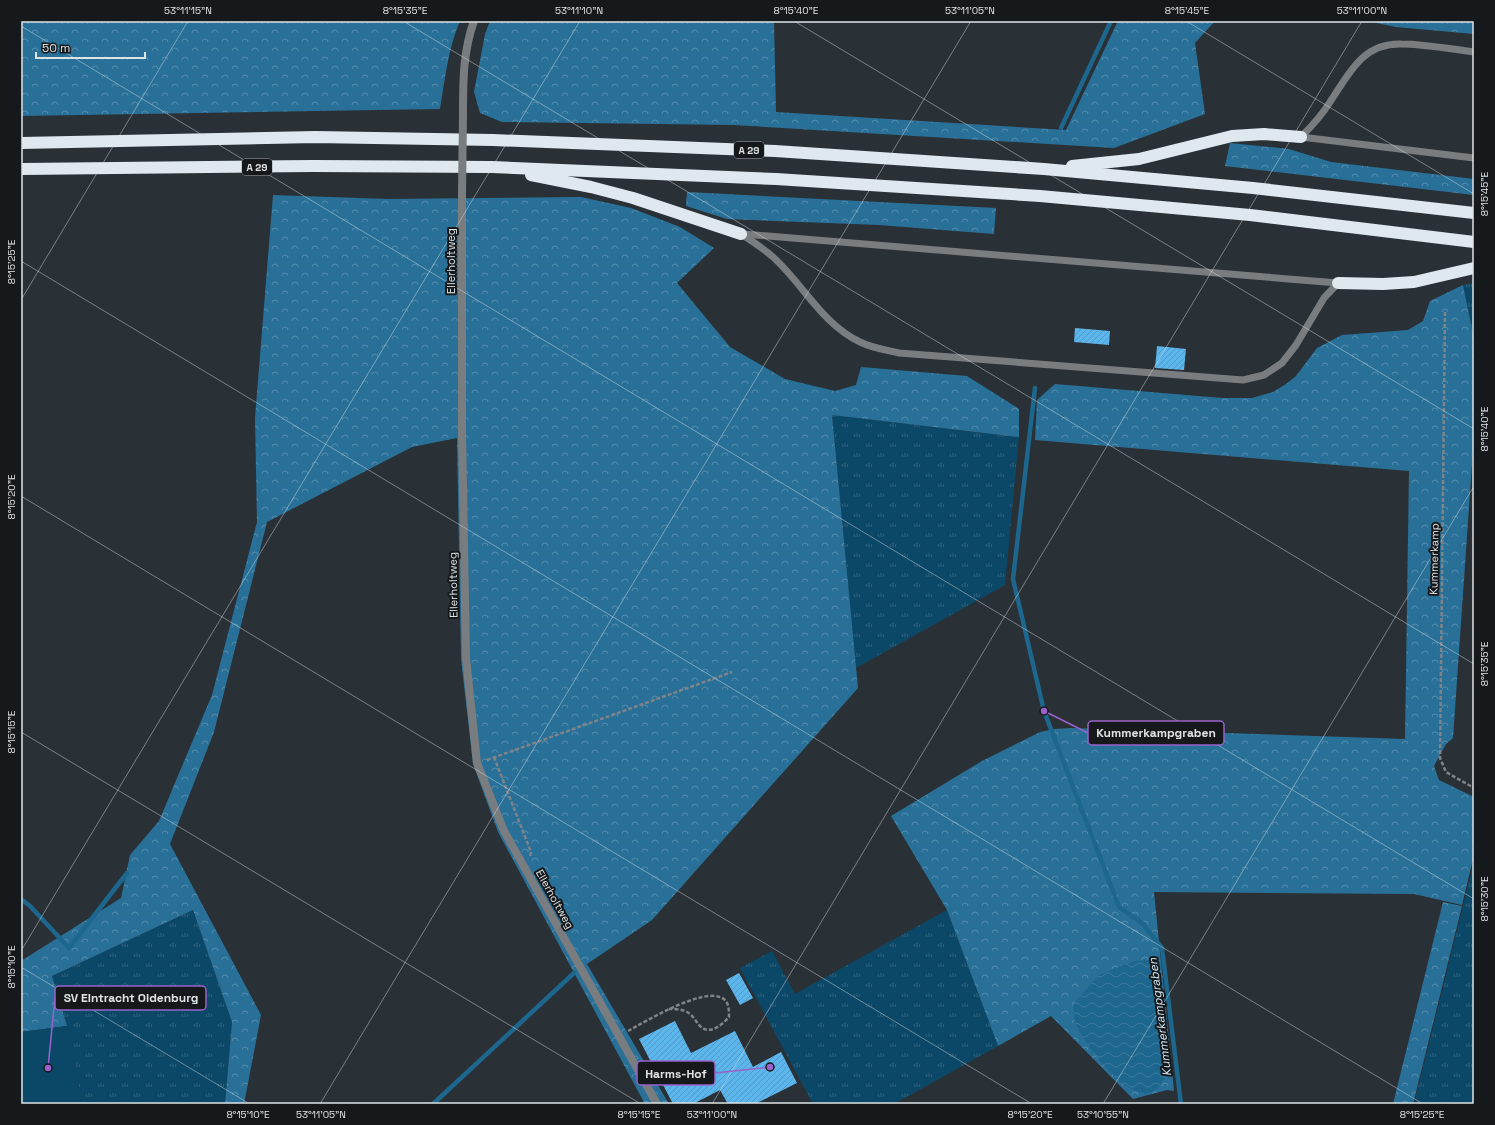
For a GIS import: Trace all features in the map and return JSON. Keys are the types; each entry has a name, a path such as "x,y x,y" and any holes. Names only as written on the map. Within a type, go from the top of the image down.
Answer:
{"highway":[{"path":"1044,169 1139,159 1232,136 1264,134 1301,137"},
{"name":"A 29","path":"21,143 315,137 492,140 775,151 1044,169 1253,188 1474,213"},
{"name":"A 29","path":"21,169 314,166 492,167 776,179 1040,196 1250,215 1474,242"},
{"path":"492,167 591,187 633,198 741,234"},
{"path":"1338,283 1383,284 1414,282 1474,268"}],"street":[{"name":"Ellerholtweg","path":"474,21 468,37 464,72 462,195 462,439 465,651 477,763 504,831 657,1104"}],"lane":[{"path":"1301,137 1317,121 1352,69 1363,56 1373,49 1387,45 1401,44 1474,52"},
{"path":"1301,137 1474,158"},
{"path":"741,234 1338,283"},
{"path":"741,234 773,257 818,308 842,331 861,342 880,349 906,353 1243,380 1264,375 1282,363 1296,345 1324,298 1338,283"}],"path":[{"name":"Kummerkamp","path":"1444,312 1440,758 1446,772 1474,788"},
{"path":"477,763 732,672"},
{"path":"494,757 531,852 527,872"},
{"path":"619,1036 669,1009 711,995 722,997 729,1010 729,1017 723,1024 714,1029 707,1030 701,1027 688,1013 679,1009 669,1009"}],"green space":[{"path":"21,21 460,21 445,75 440,109 21,116"},
{"path":"490,21 774,21 776,112 1066,130 1118,21 1215,21 1195,43 1205,114 1114,148 733,125 502,122 480,113 474,92 485,34"},
{"path":"1367,21 1474,21 1474,34 1396,27"},
{"path":"1230,143 1289,149 1331,162 1474,179 1474,195 1225,166"},
{"path":"687,192 996,208 994,234 879,225 727,219 686,206"},
{"path":"273,195 388,199 581,197 631,208 680,227 714,248 677,283 730,347 785,379 835,391 856,385 861,367 967,376 1019,409 1019,437 832,415 858,688 652,920 587,964 669,1104 645,1104 498,832 473,764 461,659 457,438 412,447 267,522 214,732 170,844 261,1015 244,1104 225,1104 232,1022 193,910 52,976 67,1026 21,1032 21,961 121,898 130,855 159,821 212,695 257,522 255,418"},
{"path":"1474,283 1474,339 1463,285"},
{"path":"1463,285 1474,339 1474,435 1453,738 1446,744 1434,766 1439,780 1474,797 1474,855 1462,905 1414,894 1154,892 1174,1091 1167,1090 1133,1099 1051,1016 998,1046 947,910 891,816 982,761 1040,732 1054,729 1071,728 1405,739 1409,471 1035,440 1037,400 1055,384 1222,398 1252,398 1273,392 1286,384 1296,376 1317,348 1342,335 1408,330 1423,321 1430,301"},
{"path":"832,415 1019,437 1005,585 856,668"},
{"path":"1474,862 1474,1104 1414,1104"},
{"path":"1443,902 1462,906 1413,1104 1393,1104"},
{"path":"193,910 232,1022 225,1104 82,1104 67,1026 52,976"},
{"path":"947,910 998,1046 894,1104 813,1104 740,968 772,951 795,994"},
{"path":"67,1026 82,1104 21,1104 21,1032"}],"water":[{"path":"1150,960 1164,1079 1154,1091 1142,1093 1129,1088 1116,1077 1091,1049 1075,1023 1074,1003 1099,975 1134,961"}],"building":[{"path":"1075,328 1110,331 1109,345 1074,342"},
{"path":"1157,346 1186,349 1184,370 1155,368"},
{"path":"739,973 753,998 740,1005 726,980"},
{"path":"675,1021 691,1053 735,1031 753,1067 781,1052 797,1083 755,1104 728,1104 720,1090 693,1104 673,1104 639,1039"}],"waterway":[{"name":"Kummerkampgraben","path":"1061,128 1111,21"},
{"name":"Kummerkampgraben","path":"1035,388 1013,579 1044,711 1119,907 1142,923 1162,948 1181,1104"},
{"path":"21,899 30,906 69,948 127,873"},
{"path":"433,1104 574,973"}],"place":[{"name":"Kummerkampgraben","path":"1044,711"},
{"name":"Harms-Hof","path":"770,1067"},
{"name":"SV Eintracht Oldenburg","path":"48,1068"}]}
